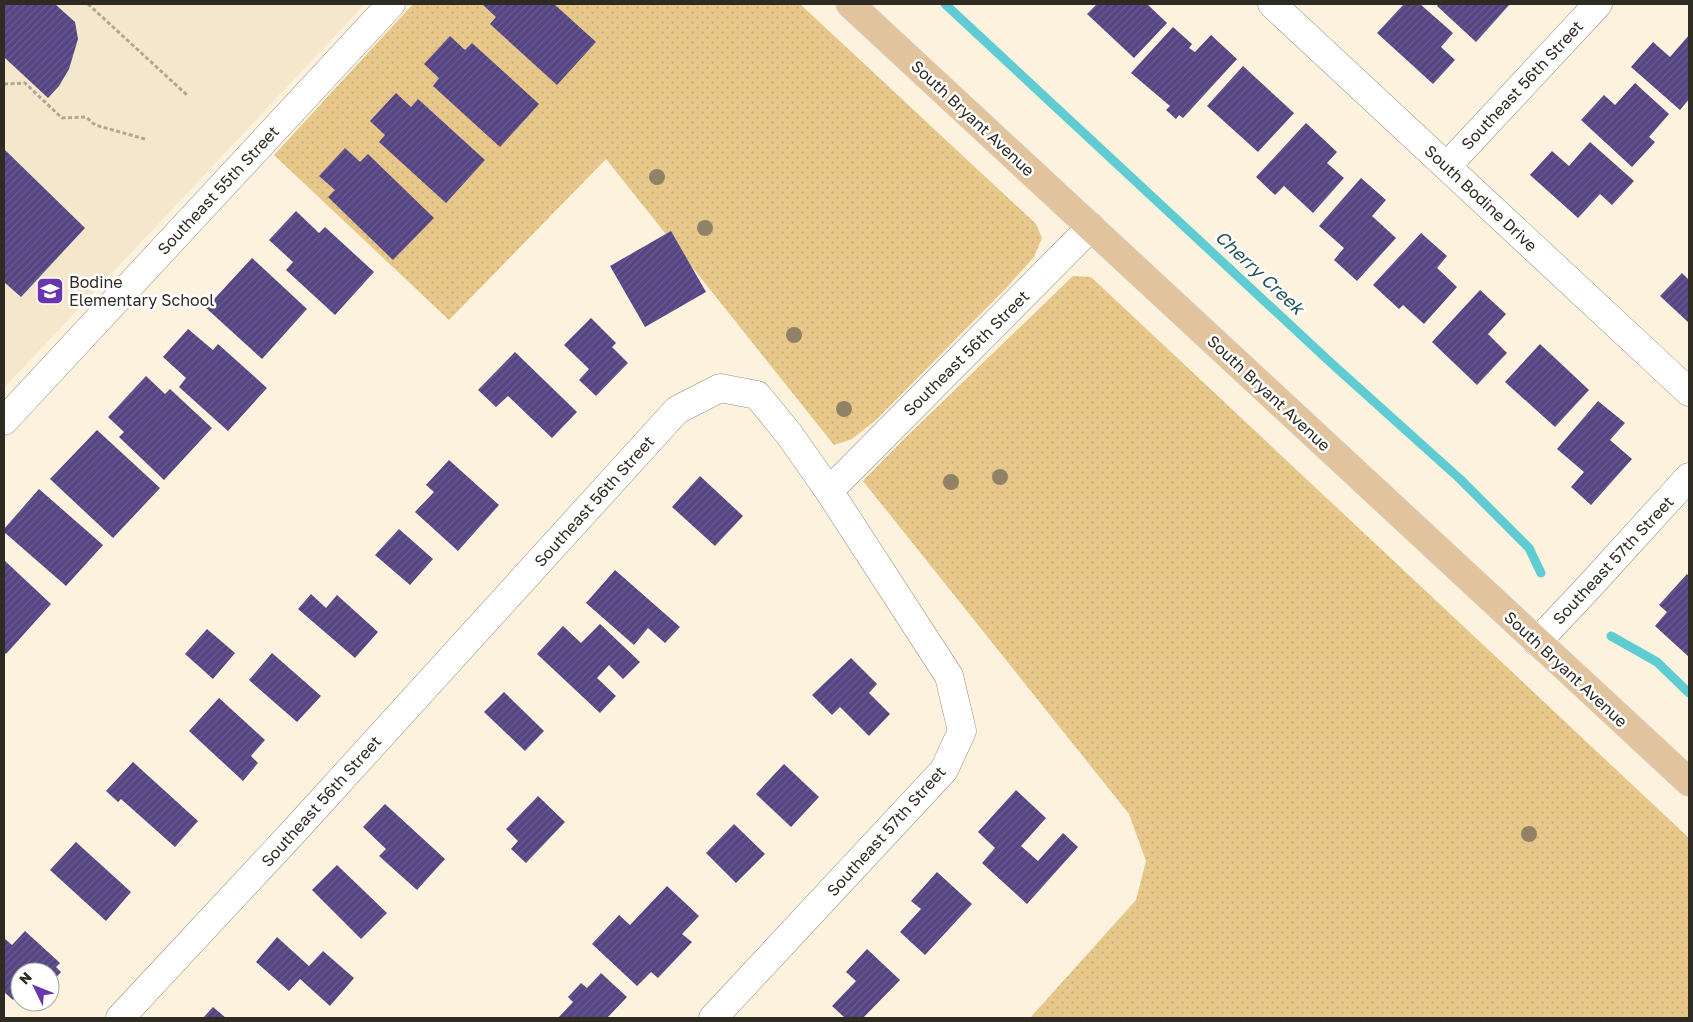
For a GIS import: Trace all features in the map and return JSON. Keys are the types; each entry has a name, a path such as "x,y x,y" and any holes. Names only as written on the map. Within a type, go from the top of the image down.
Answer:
{"main road":[{"name":"South Bryant Avenue","path":"850,4 1689,782"}],"street":[{"name":"Southeast 55th Street","path":"4,420 392,4"},
{"name":"South Bodine Drive","path":"1272,4 1689,392"},
{"name":"Southeast 56th Street","path":"1447,166 1598,4"},
{"name":"Southeast 56th Street","path":"120,1018 297,828 678,410 720,388 757,394 789,434 829,491 1091,228"},
{"name":"Southeast 57th Street","path":"1537,642 1689,477"},
{"name":"Southeast 57th Street","path":"713,1018 944,770 962,731 949,676 829,491"}],"path":[{"path":"88,4 187,95"},
{"path":"4,84 25,83 62,118 86,117 95,125 145,139"}],"shaded area":[{"name":"Bodine Elementary School","path":"4,4 365,4 4,388"},
{"path":"413,4 800,4 1036,224 1042,238 1034,257 1008,286 876,420 852,439 834,445 606,159 449,320 274,155"},
{"path":"1073,276 1091,277 1689,838 1689,1018 1030,1018 1136,900 1146,861 1129,814 863,481"}],"building":[{"path":"4,4 55,4 75,22 78,39 69,69 59,86 48,98 4,59"},
{"path":"482,4 554,4 596,42 557,85 490,24 496,17"},
{"path":"1097,4 1147,4 1167,23 1134,58 1087,14"},
{"path":"1404,4 1420,4 1453,33 1441,47 1455,60 1433,84 1377,33"},
{"path":"1439,4 1510,4 1476,42 1437,6"},
{"path":"1173,27 1192,44 1189,48 1195,52 1211,35 1237,59 1183,118 1179,115 1176,119 1166,110 1170,106 1131,73"},
{"path":"1689,35 1689,99 1680,110 1631,67 1653,42 1670,57"},
{"path":"450,36 465,50 472,43 539,104 500,147 433,86 439,78 424,64"},
{"path":"1243,66 1294,113 1258,152 1207,106"},
{"path":"1635,83 1669,114 1649,137 1655,142 1632,167 1581,120 1604,95 1615,105"},
{"path":"396,93 411,107 418,99 485,160 446,203 379,142 385,135 370,121"},
{"path":"1306,123 1337,152 1327,163 1344,178 1313,213 1284,186 1275,195 1256,177"},
{"path":"1590,142 1634,181 1612,205 1600,194 1578,218 1530,175 1552,151 1569,166"},
{"path":"345,148 360,162 368,154 434,218 393,260 328,197 335,190 319,176"},
{"path":"4,149 85,228 21,297 4,282"},
{"path":"1361,178 1386,200 1372,216 1396,238 1357,281 1334,260 1344,248 1319,226"},
{"path":"296,211 319,233 325,227 374,272 335,315 286,270 293,262 269,240"},
{"path":"671,231 706,292 645,327 610,266"},
{"path":"1421,233 1447,256 1437,268 1457,287 1424,324 1403,305 1399,309 1373,285"},
{"path":"252,258 307,309 262,359 206,308"},
{"path":"1682,273 1689,280 1689,323 1660,296"},
{"path":"1480,290 1506,314 1488,334 1507,353 1477,385 1432,342"},
{"path":"591,318 616,343 612,347 628,363 596,396 579,380 589,369 564,345"},
{"path":"188,329 213,350 218,344 267,388 228,431 179,387 186,378 163,357"},
{"path":"1540,344 1589,390 1555,427 1505,382"},
{"path":"515,352 577,412 552,438 508,396 496,407 478,390"},
{"path":"146,376 165,394 170,389 212,428 164,480 119,437 124,432 108,417"},
{"path":"1598,401 1625,423 1610,440 1632,459 1591,505 1571,487 1584,472 1557,449"},
{"path":"97,430 160,488 113,538 50,479"},
{"path":"449,460 499,505 458,551 415,512 434,492 426,485"},
{"path":"700,476 743,516 715,546 672,507"},
{"path":"39,489 103,545 66,586 4,532 4,529"},
{"path":"399,529 433,559 410,585 375,555"},
{"path":"4,560 51,604 6,654 4,652"},
{"path":"615,570 680,627 665,643 648,628 634,645 586,603"},
{"path":"1687,574 1689,576 1689,657 1655,626 1667,612 1659,605"},
{"path":"311,594 326,608 337,595 378,632 355,658 298,609"},
{"path":"600,624 640,662 623,679 609,665 597,678 616,696 600,713 537,654 563,626 581,643"},
{"path":"207,629 235,653 213,679 185,654"},
{"path":"272,653 321,696 297,722 249,680"},
{"path":"851,658 877,684 869,693 890,714 869,736 840,707 832,715 812,695"},
{"path":"504,692 544,731 525,751 484,712"},
{"path":"219,698 265,740 251,756 258,763 243,781 189,731"},
{"path":"133,762 198,821 175,847 121,799 118,802 106,791"},
{"path":"784,764 819,797 791,827 756,794"},
{"path":"1016,790 1046,818 1021,846 1038,861 1063,833 1078,847 1027,904 982,863 995,848 978,832"},
{"path":"538,796 565,822 526,863 511,849 518,841 506,829"},
{"path":"385,804 445,859 417,890 379,856 386,849 363,827"},
{"path":"734,824 765,854 736,883 706,853"},
{"path":"76,842 131,892 106,921 50,870"},
{"path":"337,865 387,913 361,939 312,890"},
{"path":"937,872 972,904 925,955 900,932 921,909 911,901"},
{"path":"667,886 699,916 682,934 692,942 658,978 651,972 637,986 592,944 619,915 630,925"},
{"path":"25,931 59,962 10,962 10,997 4,992 4,938 12,945"},
{"path":"277,937 309,966 323,951 354,978 330,1006 300,979 289,991 256,962"},
{"path":"867,949 900,980 863,1018 845,1018 832,1006 856,981 846,972"},
{"path":"601,973 627,997 607,1018 558,1018 573,1002 568,997 581,983 587,988"},
{"path":"213,1007 226,1018 203,1018"}],"waterway":[{"name":"Cherry Creek","path":"945,4 1330,362 1460,479 1529,548 1541,573"},
{"name":"Cherry Creek","path":"1611,636 1657,662 1689,693"}],"place":[{"name":"Bodine Elementary School","path":"50,291"}]}
